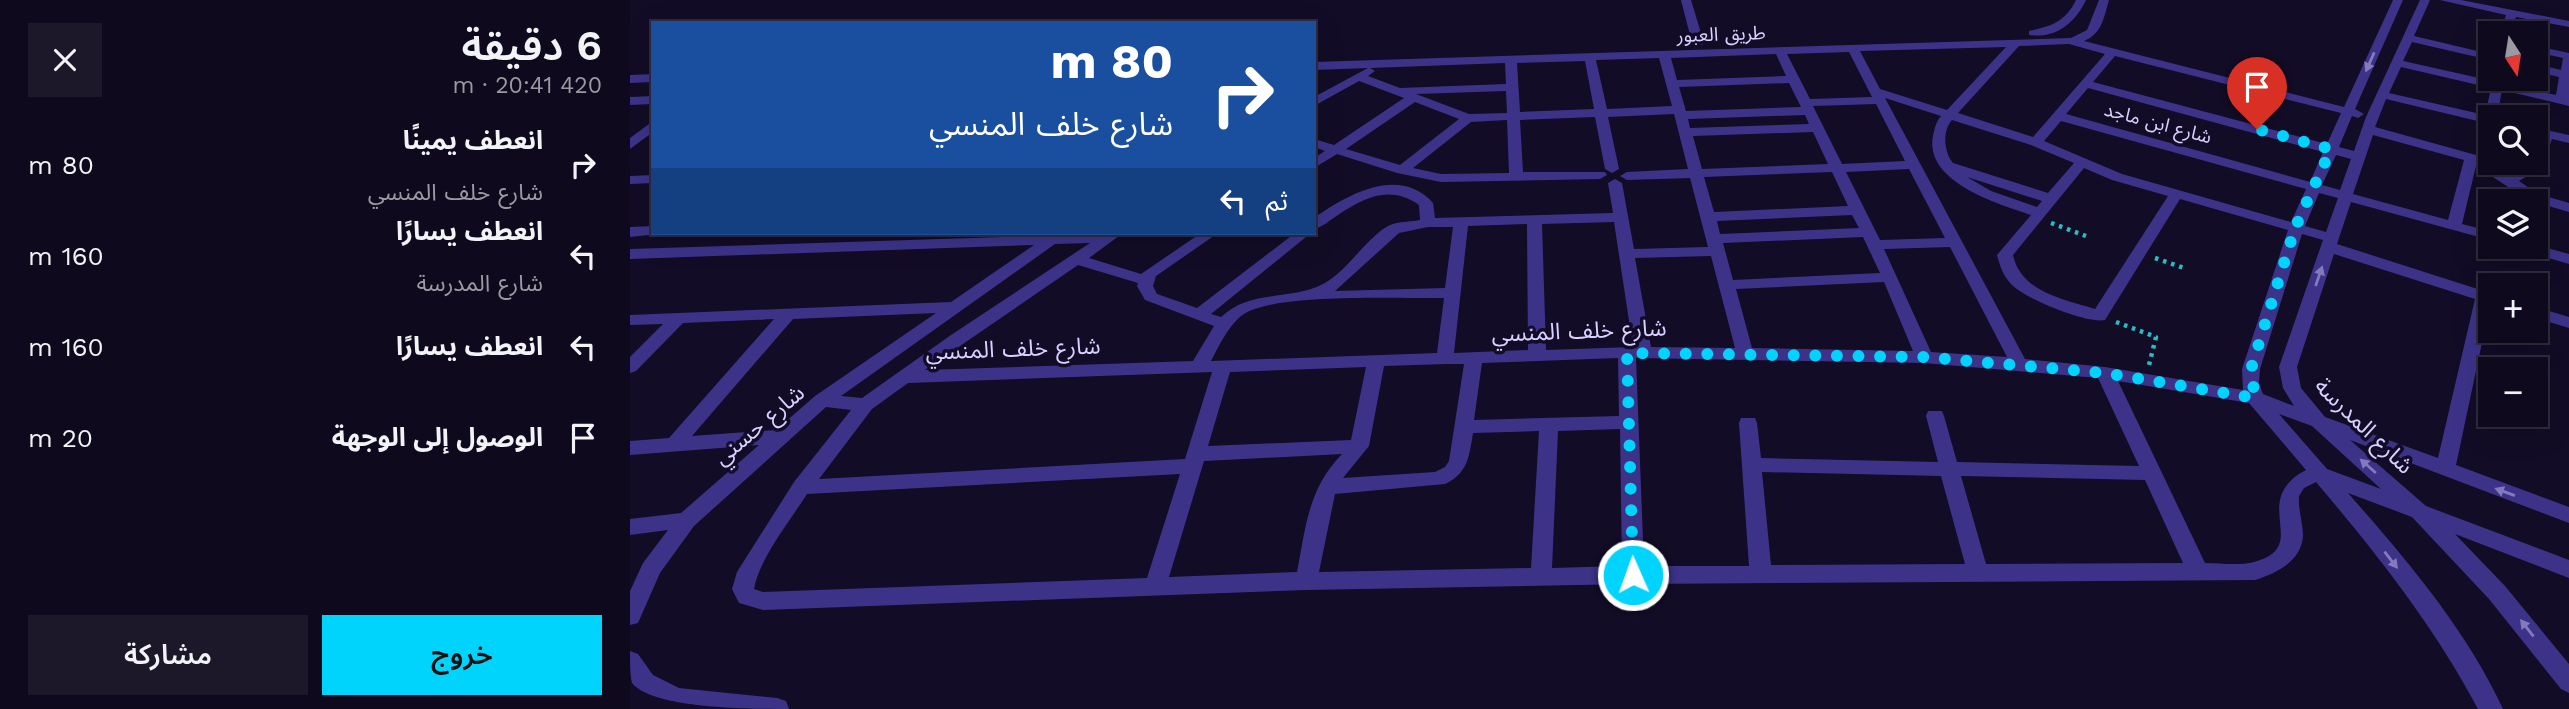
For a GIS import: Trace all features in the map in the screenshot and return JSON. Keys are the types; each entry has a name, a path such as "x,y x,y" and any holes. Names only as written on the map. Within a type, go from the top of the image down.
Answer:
{"street":[{"path":"1686,0 1698,43"},
{"path":"2056,29 2070,21 2081,0"},
{"path":"2086,38 2092,33 2104,0"},
{"path":"2398,0 2295,228 2251,369 2255,398 2378,543 2445,629 2491,709"},
{"name":"شارع المدرسة","path":"2426,0 2375,113 2359,157 2288,367 2288,380 2294,393 2318,421 2417,510 2495,589 2569,682"},
{"path":"2445,0 2569,24"},
{"path":"2506,0 2569,12"},
{"path":"2509,21 2512,13"},
{"path":"2056,29 2349,108"},
{"name":"طريق العبور","path":"1316,66 1382,59 1698,43 2039,33 2056,29"},
{"path":"2039,33 2349,108 2375,113 2478,118"},
{"name":"طريق العبور","path":"1316,55 1382,59 1511,60 2071,41 2086,38"},
{"path":"2409,38 2478,54"},
{"path":"2016,43 1942,122 1937,135 1941,155 1948,166 1979,193 2038,216"},
{"path":"1853,49 2019,364"},
{"path":"1780,51 1890,277 1924,357"},
{"path":"2036,142 2112,52"},
{"path":"2520,91 2565,101 2569,56 2548,52"},
{"path":"1664,55 1745,353"},
{"path":"1590,57 1614,176 1626,254 1635,352 1629,422 1633,575"},
{"path":"1316,101 1359,78 1382,59"},
{"path":"1511,60 1516,178"},
{"path":"2398,63 2478,82"},
{"path":"630,68 651,68"},
{"path":"2548,71 2566,75"},
{"path":"630,79 651,78"},
{"path":"1359,78 1468,118 1807,107 1877,96 1949,114 2036,142 2109,174 2295,228 2478,294"},
{"path":"1672,84 1794,79"},
{"path":"2086,84 2359,157"},
{"path":"1396,92 1512,87"},
{"path":"1316,163 1413,98"},
{"path":"630,101 651,100"},
{"path":"2375,113 2471,158 2533,197 2569,208"},
{"name":"شارع ابن ماجد","path":"2059,116 2478,233"},
{"path":"1402,170 1468,118"},
{"path":"631,143 651,127"},
{"path":"1685,132 1818,128"},
{"path":"2548,134 2569,139"},
{"path":"631,143 651,141"},
{"path":"1316,144 1402,170 1441,178 1614,176 1916,165"},
{"path":"2454,226 2471,158"},
{"path":"2082,162 2005,255 2005,265 2012,277 2045,297 2099,316 2176,194"},
{"path":"1948,166 2051,199"},
{"path":"2509,180 2526,175"},
{"path":"630,180 651,179"},
{"path":"1316,224 1353,196 1380,190 1393,190 1419,197 1426,203 1428,223"},
{"path":"1709,217 1857,210"},
{"path":"1305,296 1329,287 1394,229 1428,223 1620,217"},
{"path":"1534,220 1537,356"},
{"path":"1445,359 1461,222"},
{"path":"630,232 651,231"},
{"path":"1208,235 1149,274 1145,280 1146,292 1151,297 1224,324"},
{"path":"1199,315 1297,235"},
{"path":"631,255 1112,236"},
{"path":"1112,236 865,405 800,487 745,578 743,589 747,597 763,601 1306,581 1633,575 2255,570 2276,564 2288,552 2293,535 2287,502 2291,489 2301,479 2317,474 2569,569"},
{"path":"1626,254 1717,245 1871,238 1956,242"},
{"path":"821,400 1050,240"},
{"path":"2548,253 2569,259"},
{"path":"1078,260 1145,280"},
{"path":"1728,285 1890,277"},
{"path":"1198,368 1224,324 1237,311 1250,305 1305,296 1452,293"},
{"path":"630,320 952,307"},
{"path":"674,445 788,314"},
{"path":"2548,316 2569,323"},
{"path":"630,367 678,318"},
{"path":"2445,469 2478,334"},
{"name":"شارع خلف المنسي","path":"903,377 1635,352 1924,357 2019,364 2105,373 2255,398 2569,515"},
{"path":"1327,487 1438,479 1452,472 1460,462 1474,358"},
{"path":"1306,581 1327,487 1335,473 1353,457 1359,446 1376,362"},
{"path":"1155,587 1223,367"},
{"path":"2105,373 2198,571"},
{"name":"شارع حسني","path":"630,616 651,569 687,520 821,400 865,405"},
{"path":"1935,416 1978,573"},
{"path":"1466,427 1629,422"},
{"path":"1748,423 1761,574"},
{"path":"1541,577 1549,424"},
{"path":"630,448 782,436"},
{"path":"800,487 1359,446"},
{"path":"1752,465 2152,473"},
{"path":"630,527 687,520"},
{"path":"630,661 645,682 676,698 777,709"}],"path":[{"path":"2038,216 2086,236"},
{"path":"2139,253 2184,268"},
{"path":"2099,316 2156,337 2151,360"}],"route":[{"path":"1633,575 1627,353 1924,357 2105,373 2255,398 2250,383 2251,369 2295,228 2331,149 2257,129"}]}
